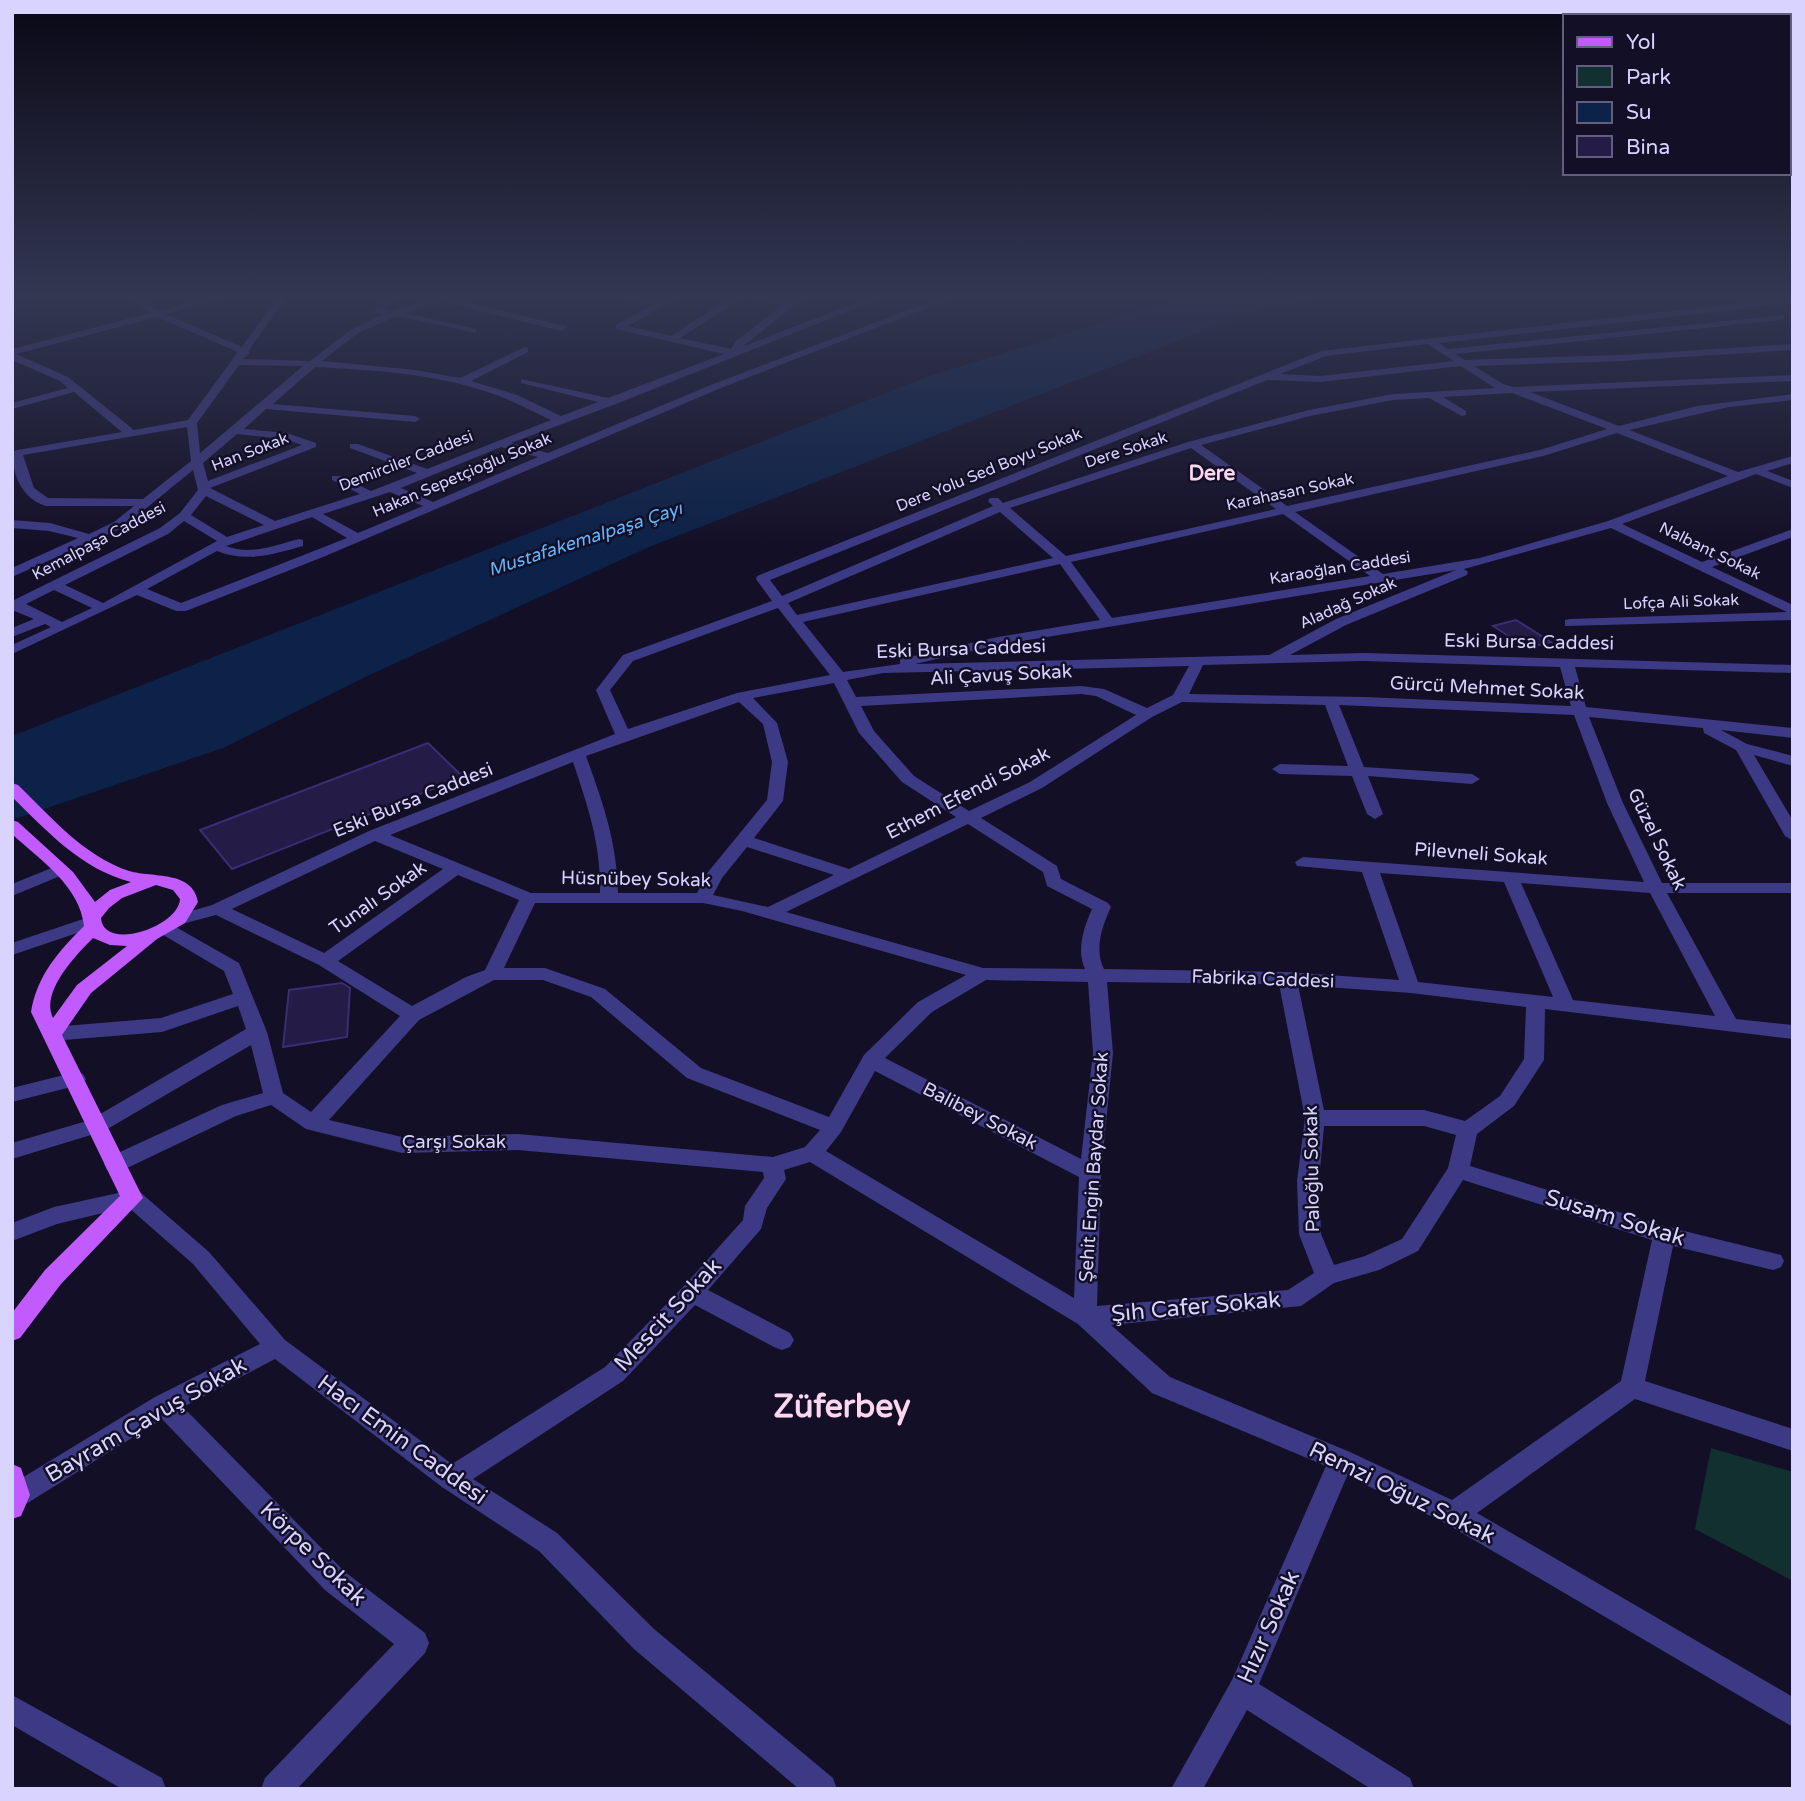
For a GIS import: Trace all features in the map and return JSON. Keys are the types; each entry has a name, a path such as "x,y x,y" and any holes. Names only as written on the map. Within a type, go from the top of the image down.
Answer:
{"main road":[{"path":"12,788 85,858 126,876 184,889 189,896 190,904 165,928 84,989 52,1034"},
{"path":"12,825 79,891 99,934 108,938 129,939 165,928"},
{"name":"Hacı Emin Caddesi","path":"132,1198 41,1012 42,994 48,978 92,922 105,900 132,886 163,883"},
{"path":"12,1330 53,1278 132,1198"}],"street":[{"path":"64,379 132,435"},
{"path":"12,405 64,379"},
{"path":"226,379 192,423 192,447 204,488 275,526"},
{"path":"16,568 118,525 235,431 294,379"},
{"path":"437,379 460,382 511,396 561,420"},
{"path":"460,382 466,379"},
{"name":"Demirciler Caddesi","path":"12,650 103,608 220,544 391,488 668,379"},
{"name":"Hakan Sepetçioğlu Sokak","path":"137,590 180,608 357,538 545,456 735,379"},
{"name":"Dere Yolu Sed Boyu Sokak","path":"778,603 762,579 1263,379"},
{"path":"1488,379 1499,386 1738,475"},
{"name":"Dere Sokak","path":"623,736 604,690 628,658 778,603 1002,507 1192,444 1348,404 1430,394 1766,379"},
{"path":"525,381 623,406"},
{"path":"12,405 75,389"},
{"path":"1430,394 1462,413"},
{"name":"Karahasan Sokak","path":"793,620 1543,453 1616,429 1694,408 1793,397"},
{"path":"263,405 415,419"},
{"path":"636,410 649,414"},
{"path":"118,421 192,423"},
{"path":"147,503 29,509 30,494 19,481 15,453 192,423"},
{"name":"Han Sokak","path":"204,488 312,444 287,436 235,431"},
{"path":"500,443 545,456"},
{"path":"1192,444 1382,579"},
{"path":"354,446 427,473"},
{"name":"Karaoğlan Caddesi","path":"883,669 935,654 1481,562 1612,524 1738,475 1793,459"},
{"path":"1755,470 1793,485"},
{"path":"336,478 371,495"},
{"name":"Kemalpaşa Caddesi","path":"14,605 164,531 184,516 204,488"},
{"path":"391,488 433,506"},
{"path":"980,491 1062,559 1109,623"},
{"path":"315,514 357,538"},
{"path":"184,516 235,555 250,556 299,543"},
{"path":"12,524 50,527 87,537"},
{"name":"Nalbant Sokak","path":"1612,524 1793,610"},
{"path":"1702,566 1793,533"},
{"name":"Aladağ Sokak","path":"1269,660 1341,622 1448,579 1481,562"},
{"path":"16,568 57,583 103,608"},
{"path":"778,603 838,676 867,733 908,779 969,819"},
{"path":"14,605 61,627"},
{"name":"Lofça Ali Sokak","path":"1570,623 1793,616"},
{"path":"12,633 45,619"},
{"name":"Eski Bursa Caddesi","path":"165,928 218,909 375,835 623,736 742,696 838,676 883,669 1363,657 1793,669"},
{"path":"1179,698 1198,662"},
{"name":"Güzel Sokak","path":"1566,662 1578,710 1618,813 1730,1027"},
{"name":"Ali Çavuş Sokak","path":"852,702 1081,690 1099,692 1147,714"},
{"path":"703,898 713,876 775,801 780,762 771,723 742,696"},
{"name":"Gürcü Mehmet Sokak","path":"1179,698 1330,700 1578,710 1793,733"},
{"name":"Ethem Efendi Sokak","path":"770,914 1036,785 1147,714 1179,698"},
{"path":"1330,700 1375,814"},
{"path":"1700,725 1742,747 1793,761"},
{"path":"1742,747 1793,836"},
{"path":"578,754 597,809 609,859 609,897"},
{"path":"1280,769 1472,779"},
{"name":"Şehit Engin Baydar Sokak","path":"969,819 1051,870 1053,882 1102,907 1093,927 1090,960 1097,975 1103,1053 1090,1173 1085,1267 1086,1317"},
{"name":"Hüsnübey Sokak","path":"375,835 529,898 703,898 770,914 983,974"},
{"path":"743,839 850,875"},
{"name":"Pilevneli Sokak","path":"1303,862 1656,888 1793,888"},
{"path":"1369,867 1410,987"},
{"name":"Tunalı Sokak","path":"325,961 455,869"},
{"path":"12,891 59,870"},
{"path":"1510,877 1567,1007"},
{"path":"492,974 529,898"},
{"path":"218,909 325,961 412,1015"},
{"path":"12,949 92,922"},
{"path":"115,1164 229,1110 274,1097 257,1032 232,967 165,928"},
{"path":"313,1124 412,1015 473,981 492,974 545,974 598,993 694,1073 834,1127"},
{"path":"812,1153 834,1127 870,1060 925,1007 983,974"},
{"name":"Fabrika Caddesi","path":"983,974 1287,978 1410,987 1730,1027 1793,1032"},
{"name":"Paloğlu Sokak","path":"1287,978 1315,1118 1308,1181 1310,1234 1327,1276"},
{"path":"52,1034 162,1025 245,997"},
{"path":"1315,1118 1424,1118 1468,1130 1507,1101 1534,1060 1536,1003"},
{"path":"12,1151 97,1126 257,1032"},
{"name":"Balibey Sokak","path":"870,1060 1090,1173"},
{"path":"12,1095 76,1079"},
{"name":"Çarşı Sokak","path":"274,1097 313,1124 402,1145 518,1142 773,1165 812,1153"},
{"name":"Şıh Cafer Sokak","path":"812,1153 1086,1317 1293,1299 1327,1276 1371,1263 1410,1245 1458,1170 1468,1130"},
{"name":"Mescit Sokak","path":"451,1479 614,1374 692,1293 752,1223 756,1206 775,1179 773,1165"},
{"name":"Susam Sokak","path":"1458,1170 1664,1235 1773,1261"},
{"path":"12,1232 54,1216 132,1198"},
{"name":"Hacı Emin Caddesi","path":"132,1198 201,1258 277,1347 451,1479 548,1542 644,1639 822,1789"},
{"path":"1454,1514 1632,1387 1664,1235"},
{"path":"692,1293 782,1340"},
{"name":"Remzi Oğuz Sokak","path":"1086,1317 1161,1385 1341,1461 1454,1514 1793,1713"},
{"name":"Bayram Çavuş Sokak","path":"14,1493 164,1405 277,1347"},
{"path":"1632,1387 1793,1440"},
{"name":"Körpe Sokak","path":"164,1405 335,1581 415,1643 276,1789"},
{"name":"Hızır Sokak","path":"1186,1789 1242,1690 1341,1461"},
{"path":"1242,1690 1399,1789"},
{"path":"12,1709 151,1789"}],"green space":[{"path":"1711,1448 1793,1472 1793,1581 1695,1529"}],"water":[{"name":"Mustafakemalpaşa Çayı","path":"921,379 1080,379 649,547 365,677 223,748 12,820 12,736"}],"building":[{"path":"1516,620 1551,642 1527,648 1493,626"},
{"path":"428,743 463,777 232,869 200,830"},
{"path":"342,983 350,988 347,1037 283,1047 289,990"}],"district":[{"name":"Dere","path":"1212,473"},
{"name":"Züferbey","path":"842,1407"}]}
